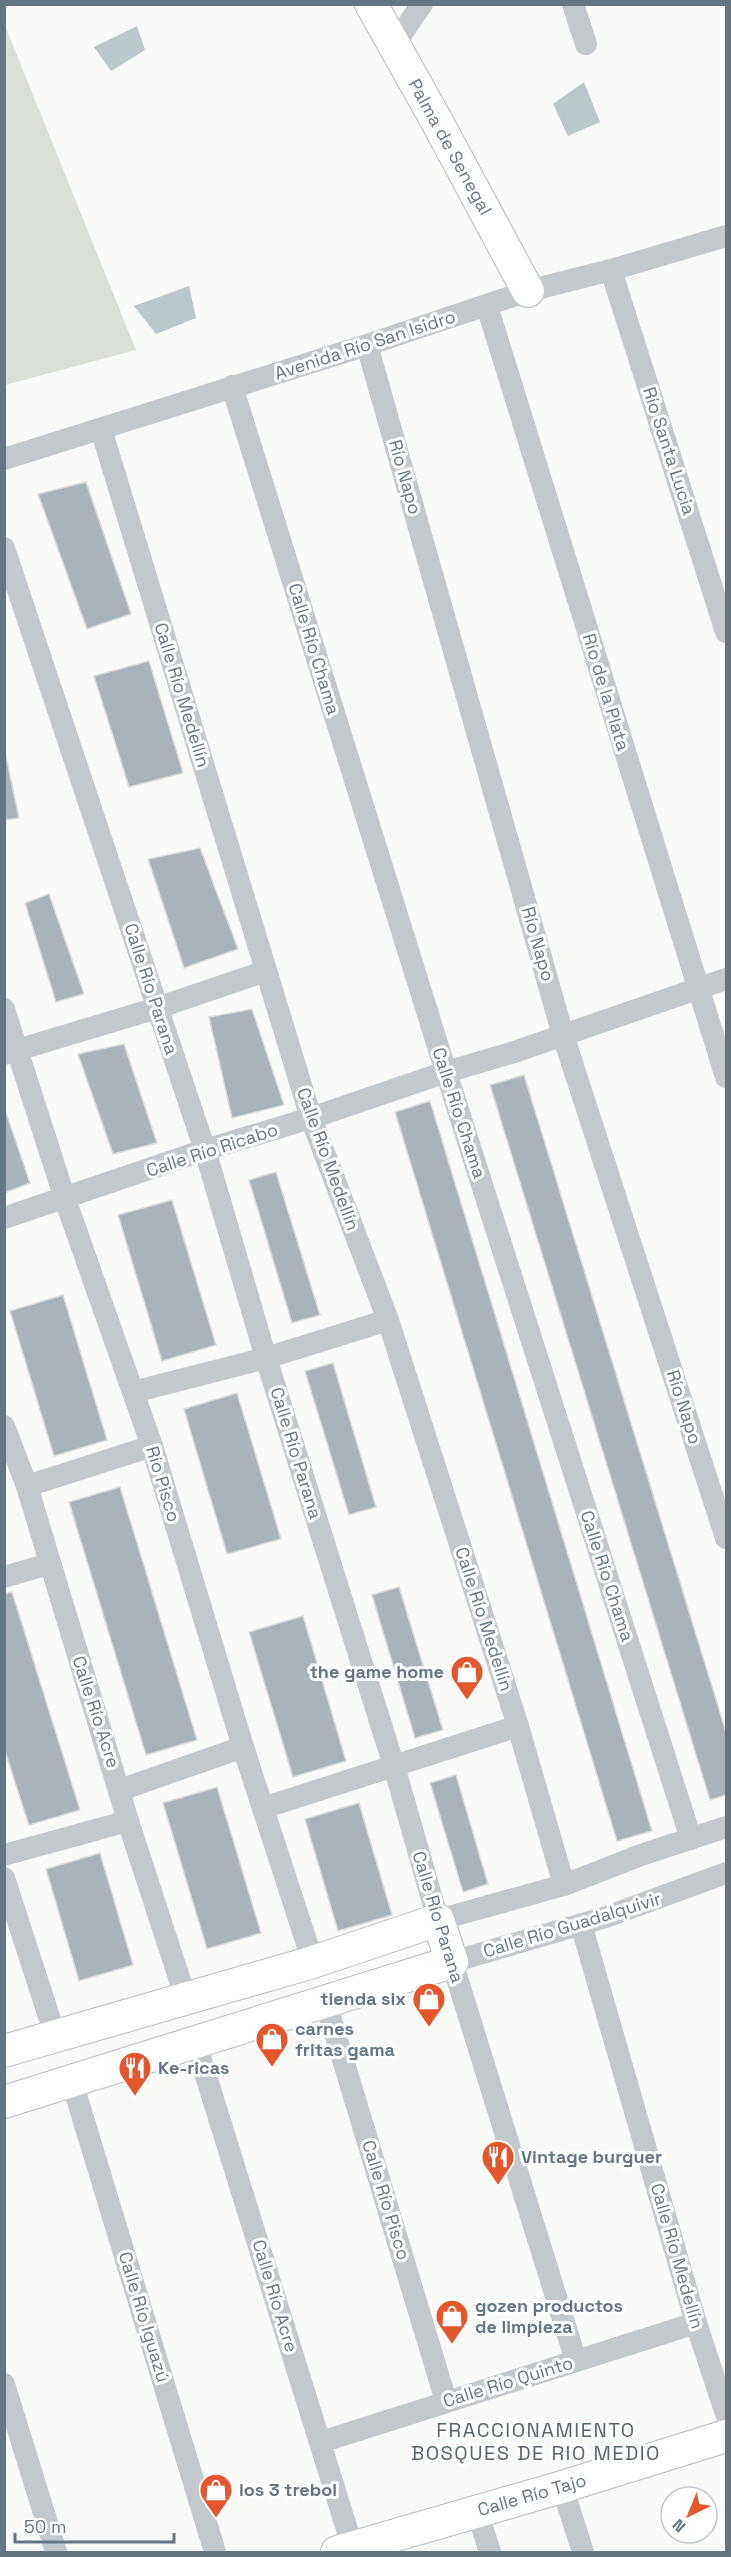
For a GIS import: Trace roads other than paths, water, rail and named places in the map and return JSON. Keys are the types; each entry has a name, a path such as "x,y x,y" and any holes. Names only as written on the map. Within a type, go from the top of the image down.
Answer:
{"street":[{"name":"Palma de Senegal","path":"370,4 528,291"},
{"path":"394,45 422,4"},
{"path":"573,4 586,44"},
{"name":"Avenida Río San Isidro","path":"4,459 367,345 528,291 726,236"},
{"name":"Río Santa Lucia","path":"610,270 726,632"},
{"name":"Río de la Plata","path":"487,306 726,1077"},
{"name":"Río Napo","path":"367,345 564,1035 726,1538"},
{"name":"Calle Río Chama","path":"232,386 446,1072 691,1839"},
{"name":"Calle Río Medellín","path":"101,429 311,1118 388,1320 518,1726 564,1885"},
{"name":"Calle Río Parana","path":"4,548 205,1150 266,1358 394,1766 438,1920 576,2361"},
{"path":"11,1052 157,1008 266,971"},
{"name":"Calle Río Ricabo","path":"4,1218 205,1150 311,1118 564,1035 726,979"},
{"name":"Río Pisco","path":"4,1009 11,1052 152,1446 243,1747 313,1962"},
{"path":"133,1392 266,1358 388,1320"},
{"name":"Calle Río Acre","path":"4,1426 27,1486 128,1821 186,1999"},
{"path":"27,1486 152,1446"},
{"path":"4,1577 49,1564"},
{"path":"263,1808 518,1726"},
{"path":"120,1790 243,1747"},
{"path":"4,1856 128,1821"},
{"path":"4,2051 313,1962 438,1920 564,1885 726,1827"},
{"name":"Calle Río Guadalquivir","path":"4,2102 72,2082 195,2040 580,1924 726,1873"},
{"path":"5,1882 55,2036"},
{"name":"Calle Río Medellín","path":"580,1924 696,2323 726,2414"},
{"name":"Calle Río Pisco","path":"325,2000 446,2401"},
{"name":"Calle Río Acre","path":"195,2040 321,2442 348,2551"},
{"name":"Calle Río Iguazú","path":"72,2082 215,2553"},
{"name":"Calle Río Quinto","path":"321,2442 696,2323"},
{"path":"4,2384 56,2553"},
{"name":"Calle Río Tajo","path":"348,2551 726,2436"},
{"path":"562,2487 583,2553"},
{"path":"477,2511 490,2553"}],"place":[{"name":"the game home","path":"467,1701"},
{"name":"tienda six","path":"429,2028"},
{"name":"carnes fritas gama","path":"272,2068"},
{"name":"Ke-ricas","path":"135,2097"},
{"name":"Vintage burguer","path":"498,2186"},
{"name":"gozen productos de limpieza","path":"452,2345"},
{"name":"los 3 trebol","path":"216,2519"}],"district":[{"name":"FRACCIONAMIENTO BOSQUES DE RIO MEDIO","path":"536,2442"}]}
